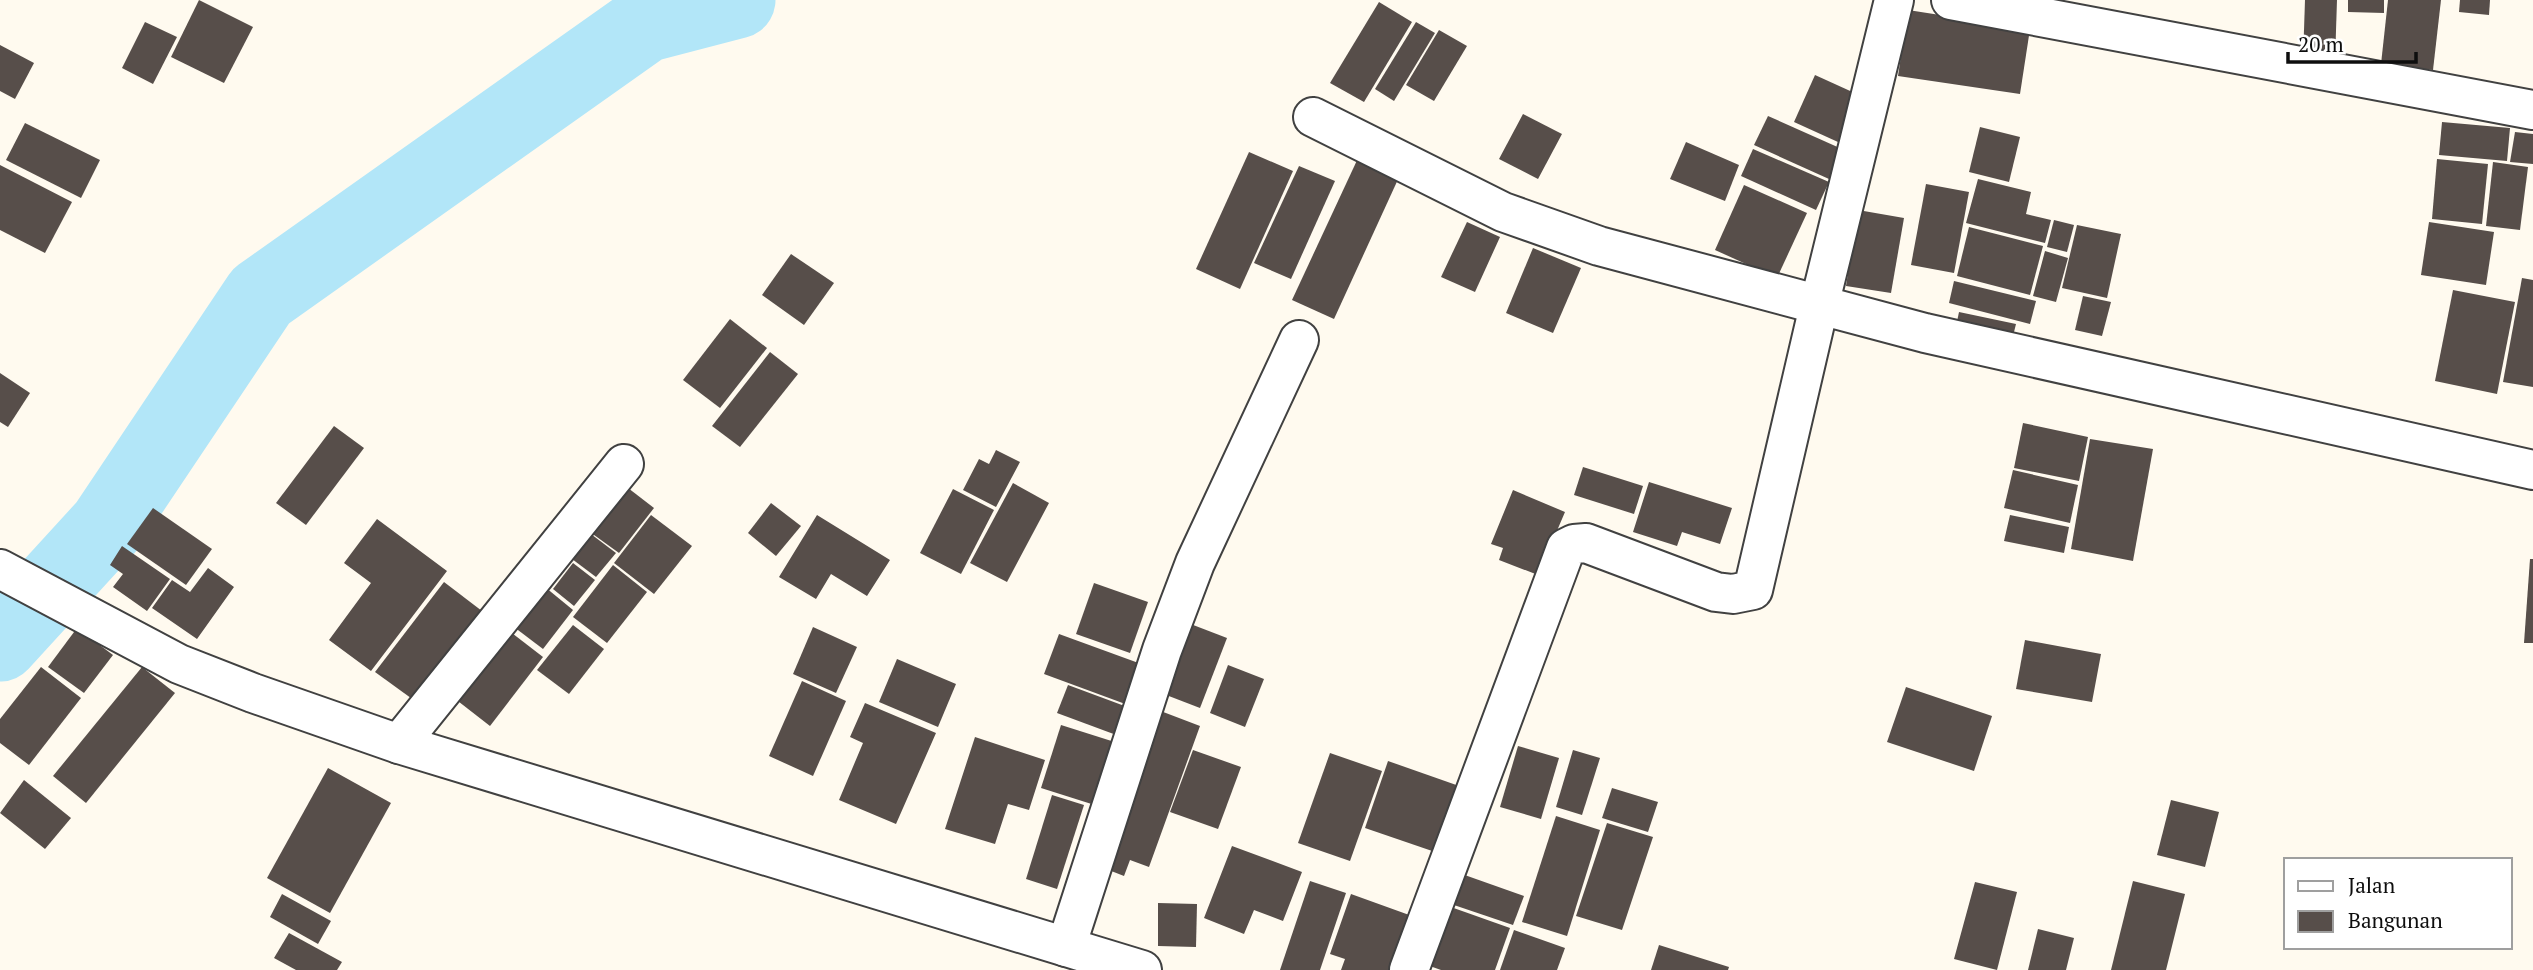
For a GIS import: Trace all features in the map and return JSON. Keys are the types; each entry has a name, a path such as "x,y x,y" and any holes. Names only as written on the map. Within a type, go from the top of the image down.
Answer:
{"street":[{"path":"1409,970 1566,548 1586,543 1716,592 1733,594 1754,590 1819,306 1894,0"},
{"path":"1951,0 2533,110"},
{"path":"1313,117 1503,212 1599,246 1938,337 2533,470"},
{"path":"1066,947 1162,650 1195,563 1299,340"},
{"path":"399,744 624,464"},
{"path":"0,569 179,664 253,694 399,744 1142,970"}],"building":[{"path":"199,0 253,27 224,83 171,57"},
{"path":"2305,0 2337,0 2335,61 2303,60"},
{"path":"2348,0 2384,0 2384,13 2348,12"},
{"path":"2388,0 2441,0 2433,70 2381,64"},
{"path":"2460,0 2490,0 2489,15 2459,12"},
{"path":"1379,2 1412,22 1364,102 1330,83"},
{"path":"1908,10 2030,29 2020,94 1898,76"},
{"path":"145,22 177,37 153,84 122,68"},
{"path":"1416,22 1435,33 1394,101 1375,89"},
{"path":"1439,30 1467,46 1434,101 1406,85"},
{"path":"0,45 34,63 15,99 0,91"},
{"path":"1815,75 1859,95 1838,142 1794,122"},
{"path":"1523,114 1562,134 1538,179 1499,159"},
{"path":"1768,116 1842,149 1829,179 1754,145"},
{"path":"2442,122 2510,128 2507,161 2439,155"},
{"path":"25,123 100,160 81,198 6,160"},
{"path":"1980,127 2020,137 2009,182 1969,172"},
{"path":"2515,132 2533,134 2533,164 2510,162"},
{"path":"1686,142 1739,165 1725,201 1670,179"},
{"path":"1753,149 1829,182 1816,210 1741,176"},
{"path":"1249,152 1293,171 1240,289 1196,269"},
{"path":"1359,156 1400,175 1334,319 1292,300"},
{"path":"2437,159 2488,164 2482,224 2432,219"},
{"path":"2493,162 2528,167 2520,230 2486,226"},
{"path":"0,165 72,202 45,253 0,230"},
{"path":"1299,166 1335,181 1291,279 1254,263"},
{"path":"1978,179 2031,192 2026,214 2051,220 2045,243 1966,223"},
{"path":"1926,184 1969,192 1954,273 1911,265"},
{"path":"1744,185 1807,213 1777,278 1715,250"},
{"path":"1858,210 1904,218 1891,293 1846,286"},
{"path":"2054,220 2074,225 2067,252 2047,247"},
{"path":"1467,222 1500,237 1475,292 1441,277"},
{"path":"2429,222 2494,232 2486,285 2421,275"},
{"path":"2077,225 2121,234 2107,298 2062,288"},
{"path":"1969,227 2043,246 2030,295 1957,276"},
{"path":"1533,248 1581,268 1553,333 1506,313"},
{"path":"2045,251 2068,258 2056,302 2033,296"},
{"path":"791,254 834,283 804,325 762,295"},
{"path":"2522,278 2533,280 2533,387 2503,382"},
{"path":"1954,281 2036,301 2030,324 1949,303"},
{"path":"2453,290 2515,302 2497,394 2435,381"},
{"path":"2083,296 2111,302 2102,336 2075,330"},
{"path":"1959,312 2016,324 2010,348 1954,336"},
{"path":"730,319 767,348 720,408 683,380"},
{"path":"770,352 798,374 740,447 712,426"},
{"path":"0,373 30,393 8,427 0,422"},
{"path":"2023,423 2088,437 2079,481 2014,468"},
{"path":"334,426 364,448 306,525 276,503"},
{"path":"2090,439 2153,449 2133,561 2071,549"},
{"path":"996,450 1020,462 996,507 963,490 979,459 989,464"},
{"path":"1583,467 1643,486 1634,514 1574,495"},
{"path":"2013,470 2078,485 2070,523 2004,508"},
{"path":"619,481 654,508 619,553 583,527"},
{"path":"1649,482 1732,508 1720,544 1682,532 1677,546 1633,532"},
{"path":"1013,483 1049,503 1007,582 970,563"},
{"path":"953,489 994,510 961,574 920,553"},
{"path":"1513,490 1565,512 1538,575 1499,560 1503,548 1491,544"},
{"path":"771,503 801,526 776,556 748,533"},
{"path":"153,508 212,549 186,585 127,544"},
{"path":"651,515 692,546 654,594 614,563"},
{"path":"817,515 890,560 867,596 831,574 816,599 779,577"},
{"path":"2010,515 2069,527 2064,553 2004,541"},
{"path":"377,519 447,571 371,671 329,640 371,583 344,563"},
{"path":"583,528 616,553 596,577 564,553"},
{"path":"122,546 170,579 147,611 113,587 123,574 110,565"},
{"path":"2530,559 2533,559 2533,643 2524,643"},
{"path":"573,563 595,580 574,606 553,589"},
{"path":"613,565 647,592 607,643 573,617"},
{"path":"208,568 234,587 197,639 152,608 172,580 190,592"},
{"path":"444,582 482,611 415,701 375,672"},
{"path":"1094,583 1148,602 1130,653 1076,634"},
{"path":"545,587 573,610 543,649 514,627"},
{"path":"1188,623 1227,638 1200,708 1161,693"},
{"path":"573,625 604,649 569,694 537,670"},
{"path":"813,627 857,647 836,693 793,674"},
{"path":"77,628 113,655 84,693 48,667"},
{"path":"508,630 543,657 490,726 454,698"},
{"path":"1059,634 1144,665 1128,705 1044,674"},
{"path":"2025,640 2101,654 2092,702 2016,689"},
{"path":"897,659 956,684 938,727 879,702"},
{"path":"1228,665 1264,679 1245,727 1210,713"},
{"path":"41,667 81,698 29,765 0,743 0,719"},
{"path":"142,667 175,693 86,803 53,776"},
{"path":"802,681 846,701 813,776 769,756"},
{"path":"1068,685 1130,708 1119,736 1057,713"},
{"path":"1906,687 1992,716 1974,771 1887,742"},
{"path":"865,703 936,733 896,824 839,800 863,743 850,737"},
{"path":"1158,710 1200,726 1149,867 1130,860 1124,876 1101,867"},
{"path":"1061,725 1121,744 1101,807 1041,788"},
{"path":"975,737 1045,760 1029,810 1008,804 995,844 945,829"},
{"path":"1518,746 1559,758 1541,819 1500,807"},
{"path":"1193,750 1241,767 1218,829 1170,812"},
{"path":"1573,750 1600,758 1582,815 1556,807"},
{"path":"1330,753 1382,771 1350,861 1298,843"},
{"path":"1388,761 1462,787 1438,853 1365,828"},
{"path":"328,768 391,803 330,913 267,878"},
{"path":"24,780 71,818 45,849 0,813"},
{"path":"1612,788 1658,802 1648,832 1602,818"},
{"path":"1052,795 1084,805 1057,889 1026,879"},
{"path":"2171,800 2219,812 2205,867 2157,855"},
{"path":"1556,816 1600,830 1567,936 1522,922"},
{"path":"1607,823 1653,837 1622,930 1576,916"},
{"path":"1232,846 1302,872 1283,921 1254,910 1244,934 1204,918"},
{"path":"1459,873 1524,896 1513,925 1448,903"},
{"path":"1310,881 1346,893 1320,970 1280,970"},
{"path":"2133,881 2185,894 2166,970 2111,970"},
{"path":"1975,882 2017,892 1997,970 1954,959"},
{"path":"282,894 331,921 318,944 270,917"},
{"path":"1351,894 1412,916 1393,970 1341,970 1345,959 1330,954"},
{"path":"1158,903 1197,904 1196,947 1158,946"},
{"path":"1448,906 1510,928 1495,970 1441,970 1427,965"},
{"path":"2038,929 2074,938 2066,970 2028,970"},
{"path":"1514,930 1565,948 1557,970 1500,970"},
{"path":"289,933 342,962 337,970 296,970 274,958"},
{"path":"1659,945 1729,967 1728,970 1651,970"}],"waterway":[{"path":"0,643 107,526 261,296 645,24 737,0"}]}
